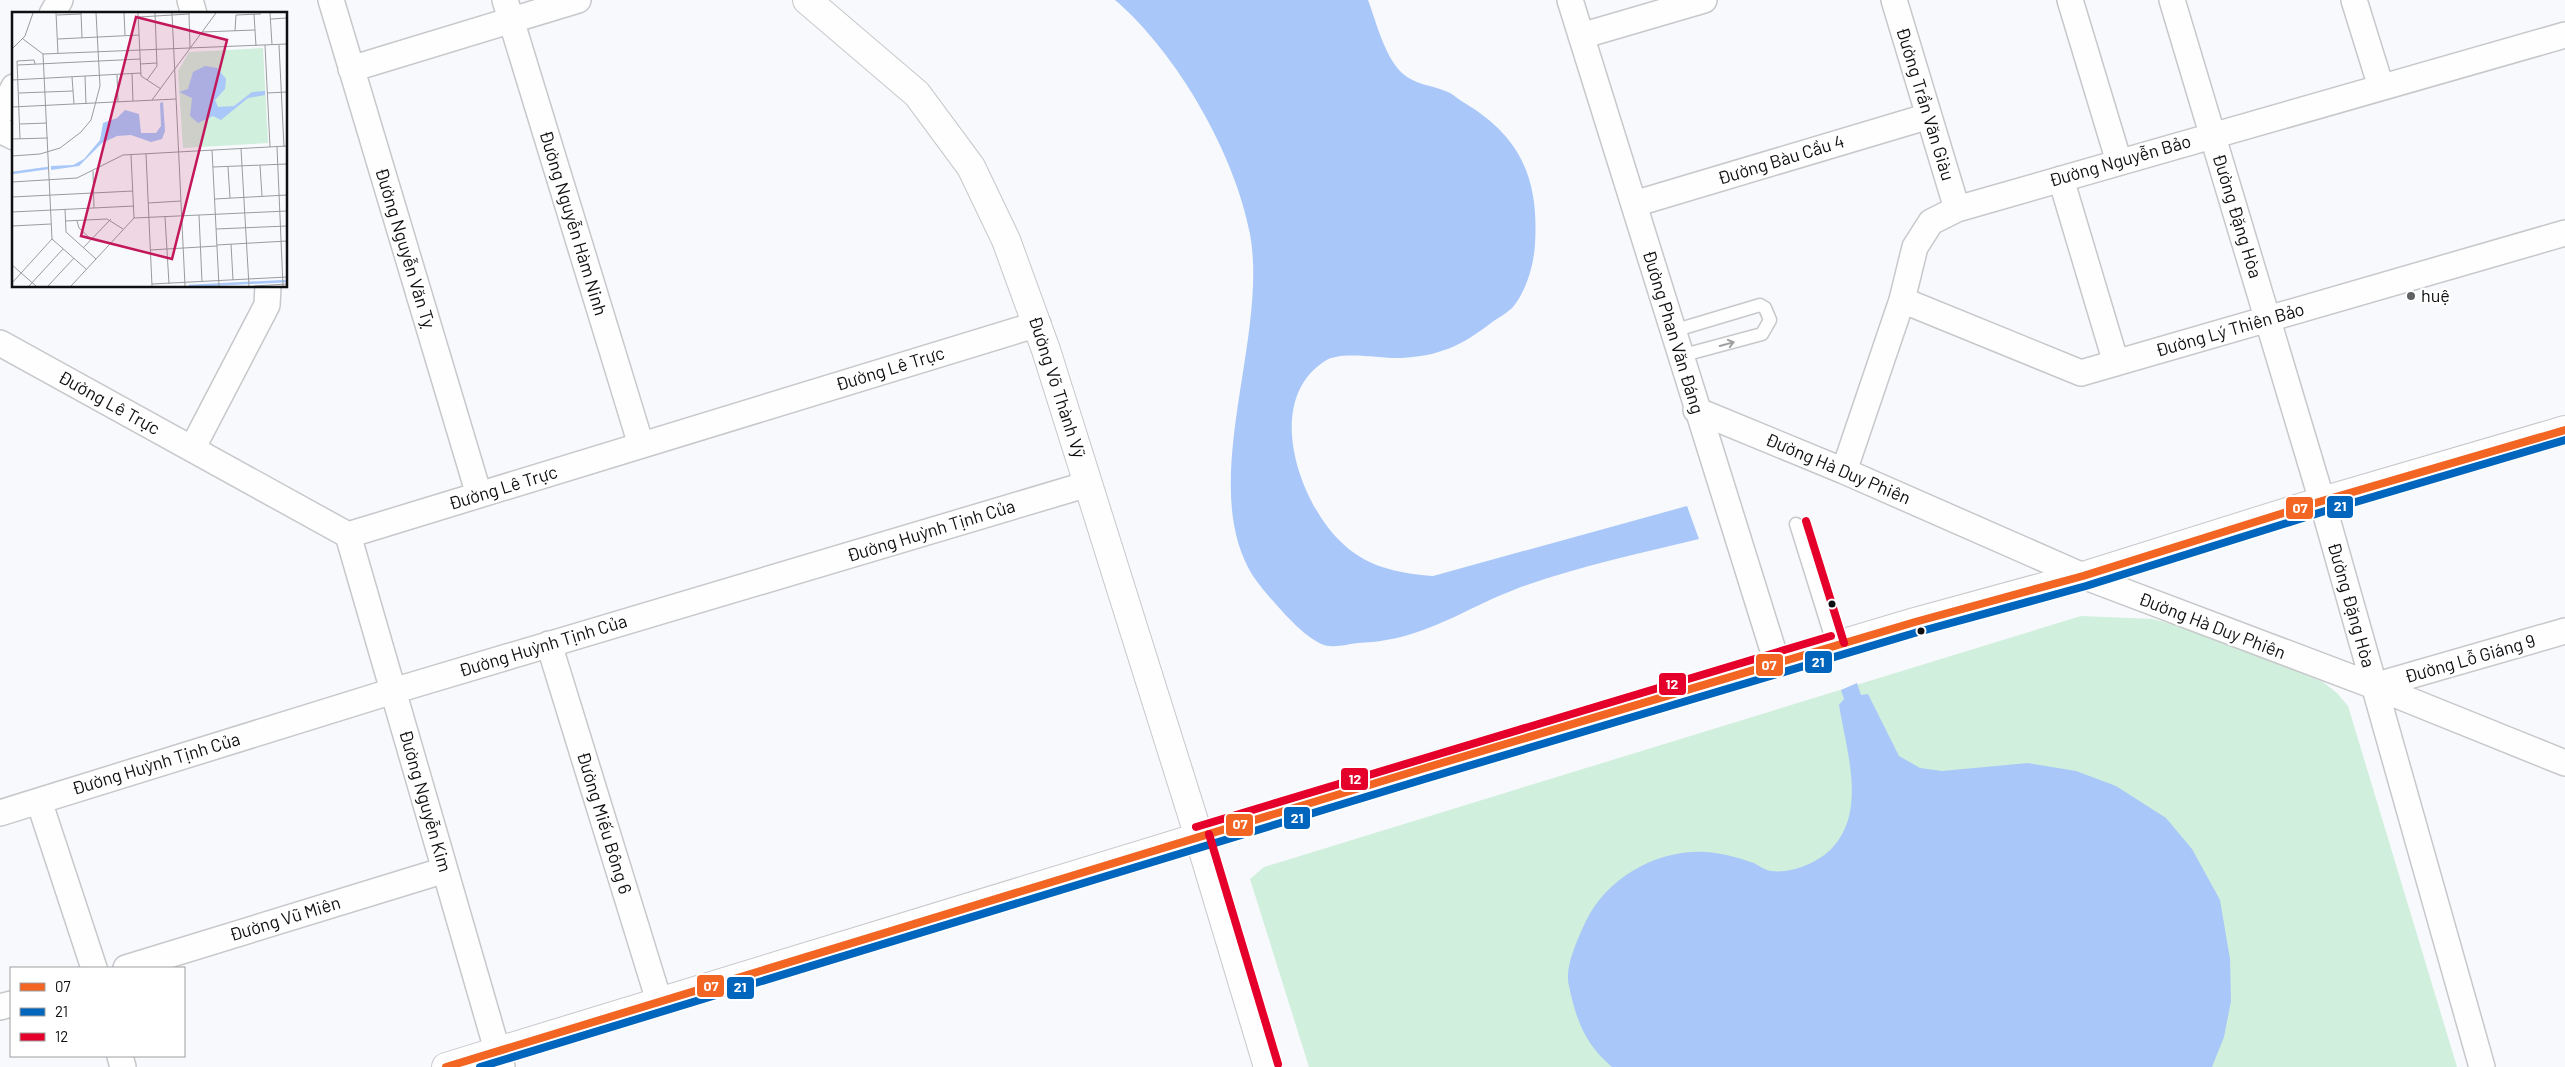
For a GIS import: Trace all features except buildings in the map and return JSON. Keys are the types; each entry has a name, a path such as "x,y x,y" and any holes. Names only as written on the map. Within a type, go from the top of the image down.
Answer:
{"main road":[{"name":"Đường Võ Thành Vỹ","path":"808,0 917,94 971,167 1006,240 1038,324 1199,838 1268,1067"},
{"path":"446,1067 500,1059 659,1001 1777,663 2083,576 2322,501 2565,430"}],"street":[{"path":"53,12 60,0"},
{"name":"Đường Nguyễn Văn Tỵ","path":"331,0 479,496"},
{"path":"351,69 508,10 578,0"},
{"name":"Đường Phan Văn Đáng","path":"1570,0 1696,410 1777,663"},
{"path":"1581,36 1704,0"},
{"name":"Đường Trần Văn Giàu","path":"1894,0 1957,208"},
{"path":"2070,0 2119,162"},
{"name":"Đường Đặng Hòa","path":"2172,0 2322,501 2482,1067"},
{"path":"2354,0 2381,87"},
{"name":"Đường Nguyễn Hàm Ninh","path":"508,10 641,445"},
{"name":"Đường Nguyễn Bảo","path":"1844,471 1902,300 1915,247 1931,222 1957,208 2565,35"},
{"path":"0,113 12,91"},
{"name":"Đường Bàu Cầu 4","path":"1634,204 1929,116"},
{"path":"0,130 12,136"},
{"path":"2061,178 2116,363"},
{"name":"Đường Lý Thiên Bảo","path":"1902,300 2081,373 2565,233"},
{"path":"192,449 267,305 268,288"},
{"name":"Đường Lê Trực","path":"0,342 348,535 1038,324"},
{"name":"Đường Hà Duy Phiên","path":"1696,410 1844,471 2083,576 2374,686 2565,763"},
{"name":"Đường Huỳnh Tịnh Của","path":"0,813 393,691 1088,484"},
{"name":"Đường Nguyễn Kim","path":"348,535 500,1059"},
{"name":"Đường Lỗ Giáng 9","path":"2374,686 2565,631"},
{"name":"Đường Miếu Bông 6","path":"549,644 659,1001"},
{"path":"39,801 94,967"},
{"name":"Đường Vũ Miên","path":"129,967 445,870"}],"lane":[{"path":"1673,331 1760,305 1765,308 1770,320 1762,334 1680,356"},
{"path":"1796,524 1834,646"}],"green space":[{"path":"2081,616 2153,619 2196,631 2323,682 2337,693 2348,706 2457,1067 1309,1067 1250,879 1264,867"}],"water":[{"path":"1115,0 1368,0 1390,57 1402,73 1418,82 1450,93 1483,115 1512,144 1522,161 1529,179 1533,198 1535,244 1528,277 1518,301 1513,307 1470,338 1438,352 1401,358 1341,356 1325,361 1306,378 1296,400 1292,424 1294,450 1300,476 1311,500 1324,522 1339,540 1360,557 1382,567 1407,573 1433,576 1687,506 1699,539 1607,561 1538,581 1500,595 1436,625 1403,636 1379,641 1340,646 1324,645 1311,638 1286,616 1253,576 1237,539 1231,499 1232,455 1250,319 1253,275 1250,234 1242,203 1217,139 1181,76 1138,22"},
{"path":"1857,683 1861,695 1868,694 1899,756 1920,768 1942,771 2028,763 2076,771 2116,786 2166,818 2192,849 2220,900 2230,959 2231,1001 2224,1037 2212,1067 1612,1067 1603,1058 1583,1031 1575,1010 1568,979 1570,962 1576,944 1595,906 1620,879 1635,869 1670,855 1688,852 1718,853 1754,863 1762,868 1779,871 1796,869 1821,858 1833,847 1843,832 1849,815 1852,797 1851,779 1839,705 1844,699 1841,690"}],"transit line":[{"name":"07","path":"446,1067 1425,768 1915,622 2083,576 2322,501 2565,430"},
{"name":"21","path":"480,1067 1428,778 1918,632 2086,586 2325,511 2565,440"},
{"name":"12","path":"1806,521 1844,643"},
{"name":"12","path":"1196,827 1831,636"},
{"name":"12","path":"1209,834 1278,1064"}],"place":[{"name":"huệ","path":"2411,296"}]}
